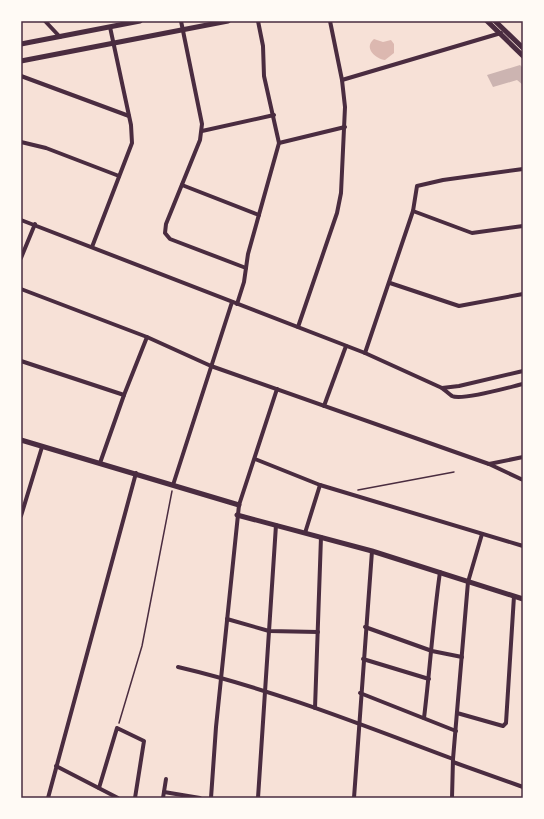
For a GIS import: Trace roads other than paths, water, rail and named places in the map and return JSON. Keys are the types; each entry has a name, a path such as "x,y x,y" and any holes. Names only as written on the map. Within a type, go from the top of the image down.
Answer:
{"street":[{"path":"45,21 60,37"},
{"path":"21,44 140,21"},
{"path":"181,21 201,113 202,131 166,224 165,231 168,237 246,268"},
{"path":"21,61 113,45 228,21"},
{"path":"237,304 244,282 259,215 279,143 274,115 264,76 263,46 258,21"},
{"path":"298,327 338,207 343,179 345,127 342,80 330,21"},
{"path":"487,21 523,48"},
{"path":"495,21 523,56"},
{"path":"92,247 132,143 132,131 110,27"},
{"path":"342,80 503,32"},
{"path":"21,76 129,116"},
{"path":"202,131 274,115"},
{"path":"279,143 345,127"},
{"path":"21,142 46,148 119,176"},
{"path":"365,353 390,283 413,211 417,186 443,180 523,169"},
{"path":"182,185 259,215"},
{"path":"413,211 472,233 523,226"},
{"path":"21,220 35,224 365,353 442,388 452,396 461,397 523,384"},
{"path":"21,258 35,224"},
{"path":"390,283 459,306 523,294"},
{"path":"21,289 147,337 211,366 488,464 523,480"},
{"path":"173,485 232,302"},
{"path":"100,463 124,395 147,337"},
{"path":"324,406 346,346"},
{"path":"21,361 124,395"},
{"path":"442,388 459,386 523,370"},
{"path":"210,798 237,515 277,390"},
{"path":"21,440 136,473 239,505"},
{"path":"21,516 42,446"},
{"path":"488,464 523,456"},
{"path":"255,459 320,485 523,546"},
{"path":"48,798 136,473"},
{"path":"304,533 320,485"},
{"path":"237,515 372,551 523,599"},
{"path":"258,798 276,525"},
{"path":"452,798 453,760 468,582 482,534"},
{"path":"315,708 321,537"},
{"path":"354,798 360,693 372,551"},
{"path":"424,718 432,651 433,621 440,572"},
{"path":"457,713 503,726 506,724 514,596"},
{"path":"227,619 269,631 318,632"},
{"path":"365,627 432,651 462,657"},
{"path":"363,659 429,679"},
{"path":"178,667 221,677 315,708 523,787"},
{"path":"360,693 456,731"},
{"path":"99,788 117,728 144,741 135,798"},
{"path":"56,766 118,798"},
{"path":"163,798 166,779"},
{"path":"164,792 200,798"}]}
